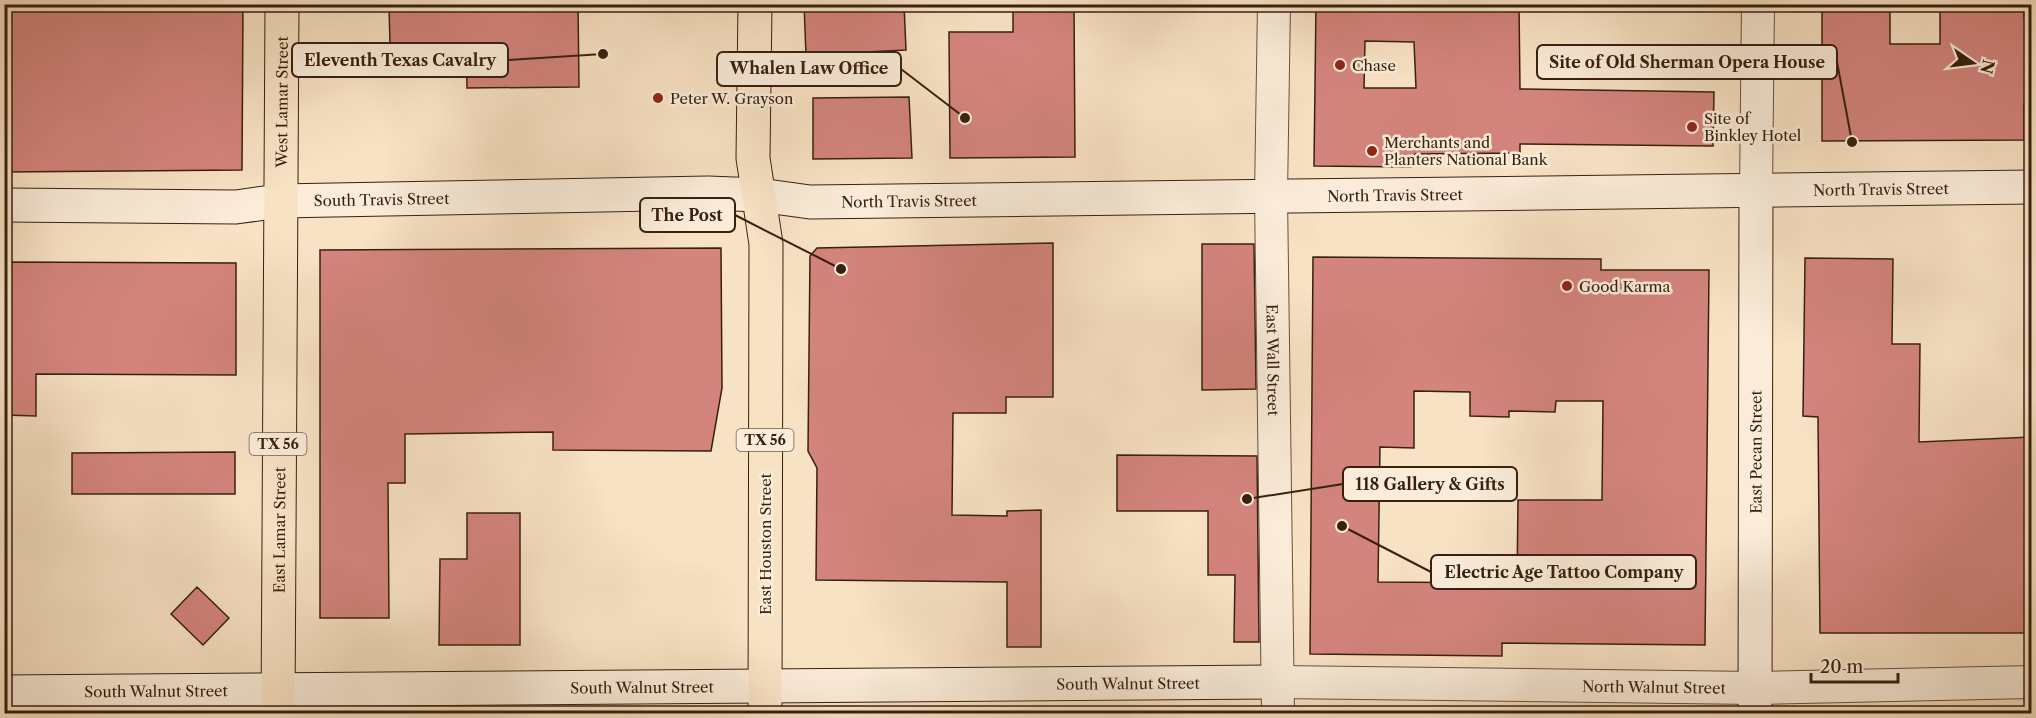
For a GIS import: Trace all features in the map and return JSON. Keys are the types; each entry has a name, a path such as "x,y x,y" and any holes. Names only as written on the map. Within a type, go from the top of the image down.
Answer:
{"main road":[{"name":"West Lamar Street","path":"279,201 282,4"},
{"name":"TX 56","path":"755,4 753,158 759,195"},
{"name":"North Travis Street","path":"759,195 810,202 2031,187"},
{"name":"East Pecan Street","path":"1755,701 1756,189"},
{"name":"South Travis Street","path":"4,205 236,207 279,201 708,193 759,195"},
{"name":"East Houston Street","path":"759,195 766,244 765,700"},
{"name":"East Lamar Street","path":"278,701 279,201"},
{"name":"South Walnut Street","path":"4,692 278,701 1278,698"}],"street":[{"name":"East Wall Street","path":"1274,4 1271,195 1278,698"},
{"path":"1756,189 1758,4"},
{"name":"North Walnut Street","path":"1278,698 1755,701 2031,682"}],"building":[{"path":"4,4 243,4 242,170 4,172"},
{"path":"389,4 578,4 579,87 467,88 466,45 390,46"},
{"path":"804,4 904,4 906,50 806,55"},
{"path":"1013,4 1074,4 1075,157 950,158 949,32 1013,32"},
{"path":"1316,4 1519,4 1520,89 1714,92 1713,146 1520,144 1520,153 1415,154 1411,167 1314,166","holes":["1365,41 1414,42 1416,88 1364,88"]},
{"path":"1822,4 1890,4 1890,44 1940,44 1940,4 2024,4 2024,17 2031,17 2031,104 2024,104 2024,140 1822,141"},
{"path":"909,97 912,158 813,159 813,98"},
{"path":"1053,243 1053,397 1006,397 1006,413 953,413 952,515 1007,516 1007,511 1041,510 1041,647 1007,647 1007,582 816,580 817,468 808,451 810,256 817,248"},
{"path":"1202,244 1254,244 1256,389 1202,390"},
{"path":"721,248 722,388 711,451 553,450 553,432 405,434 405,483 388,483 389,618 320,618 320,250"},
{"path":"1313,257 1601,259 1601,270 1709,270 1705,645 1502,643 1502,656 1310,654","holes":["1414,391 1470,392 1470,416 1509,417 1509,411 1555,412 1556,401 1603,401 1602,500 1518,500 1517,583 1378,582 1380,447 1414,448"]},
{"path":"1805,258 1893,259 1892,344 1920,344 1919,442 2031,437 2031,633 1820,633 1818,417 1803,416"},
{"path":"4,262 236,263 236,375 36,374 36,416 4,415"},
{"path":"235,452 235,494 72,494 72,453"},
{"path":"1117,455 1257,456 1259,642 1234,642 1235,575 1208,575 1208,511 1117,511"},
{"path":"467,513 520,513 520,645 439,645 440,559 467,559"},
{"path":"197,587 229,618 203,645 171,614"}],"place":[{"name":"Eleventh Texas Cavalry","path":"603,54"},
{"name":"Chase","path":"1340,65"},
{"name":"Peter W. Grayson","path":"658,98"},
{"name":"Whalen Law Office","path":"965,118"},
{"name":"Site of Binkley Hotel","path":"1692,127"},
{"name":"Site of Old Sherman Opera House","path":"1852,142"},
{"name":"Merchants and Planters National Bank","path":"1372,151"},
{"name":"The Post","path":"841,269"},
{"name":"Good Karma","path":"1567,286"},
{"name":"118 Gallery & Gifts","path":"1247,499"},
{"name":"Electric Age Tattoo Company","path":"1342,526"}]}
